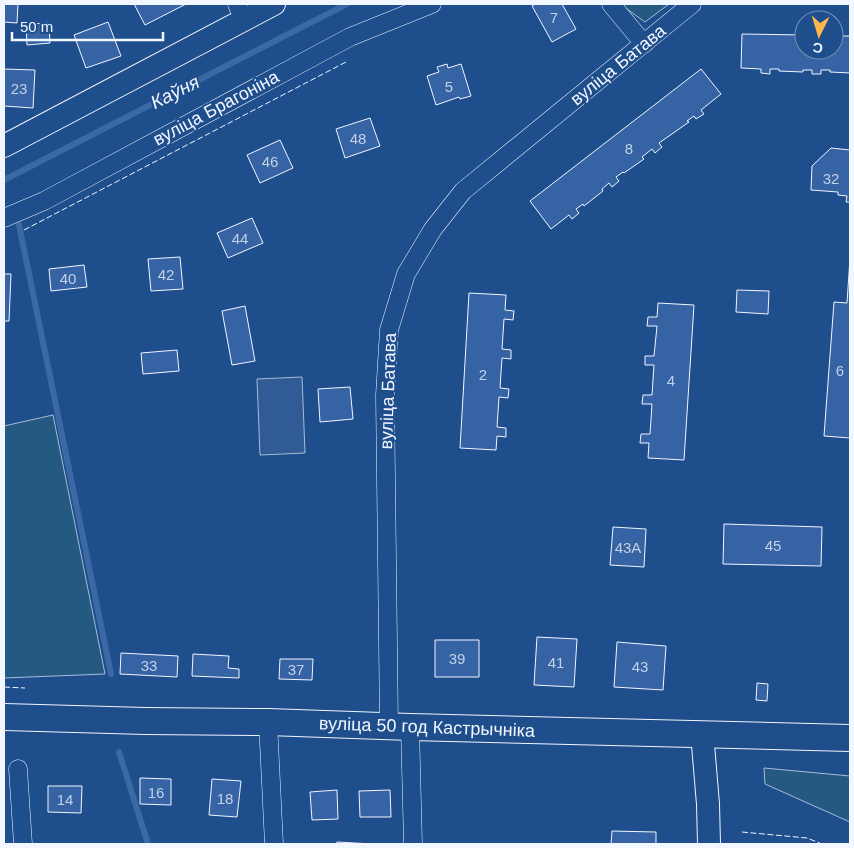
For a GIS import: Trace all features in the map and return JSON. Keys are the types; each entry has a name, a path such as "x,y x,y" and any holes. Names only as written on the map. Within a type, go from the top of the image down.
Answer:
{"main road":[{"name":"вуліца 50 год Кастрычніка","path":"4,717 268,722 850,738"}],"street":[{"path":"4,146 240,11 274,4"},
{"name":"вуліца Брагоніна","path":"4,218 44,201 350,36 432,4"},
{"path":"611,4 644,44"},
{"name":"вуліца Батава","path":"413,844 399,727 385,395 389,330 406,274 433,229 464,191 692,4"},
{"path":"268,722 274,844"},
{"path":"702,733 708,804 709,844"},
{"path":"18,769 24,844"}],"shaded area":[{"path":"620,4 669,4 645,22"},
{"path":"302,377 305,453 260,455 257,379"},
{"path":"53,415 105,674 4,678 4,426"},
{"path":"764,768 850,776 850,822 765,784"}],"building":[{"path":"4,4 18,4 17,23 4,22"},
{"path":"134,4 186,4 145,25"},
{"path":"535,4 562,4 576,29 552,42 532,6"},
{"path":"108,22 121,56 86,68 74,35"},
{"path":"49,23 50,43 27,45 26,24"},
{"path":"742,34 794,35 794,60 844,60 844,36 850,36 850,73 821,70 821,74 812,74 812,70 803,70 803,72 770,69 770,74 761,73 761,69 741,68"},
{"path":"447,64 448,68 461,64 471,96 460,99 459,97 436,105 427,76 439,72 437,67"},
{"path":"4,69 35,70 33,108 4,106"},
{"path":"701,69 721,94 701,110 704,114 696,119 694,116 687,121 689,122 659,143 662,147 655,153 652,149 642,157 644,159 616,177 619,181 612,187 609,183 602,189 603,191 584,206 583,204 576,209 579,213 572,219 569,215 551,229 530,201"},
{"path":"370,118 380,146 345,158 336,129"},
{"path":"280,140 293,168 260,183 247,155"},
{"path":"831,148 850,150 850,202 846,202 847,196 838,195 838,192 811,190 812,166"},
{"path":"252,218 263,243 228,258 217,233"},
{"path":"180,257 183,289 151,291 148,259"},
{"path":"850,258 850,438 824,436 834,302 847,303"},
{"path":"84,265 87,287 51,291 49,269"},
{"path":"4,274 11,274 9,321 4,321"},
{"path":"737,290 769,291 768,314 736,312"},
{"path":"469,293 506,295 505,310 514,311 513,320 504,319 502,349 511,350 511,359 502,358 500,388 509,389 508,398 499,397 497,427 506,428 506,437 497,436 496,450 460,448"},
{"path":"658,303 694,305 684,460 648,458 649,443 640,443 641,434 650,434 652,404 642,404 643,395 652,395 654,365 645,365 645,356 654,356 657,326 647,326 648,317 657,317"},
{"path":"245,306 255,361 232,365 222,311"},
{"path":"177,350 179,371 143,374 141,353"},
{"path":"350,387 353,419 320,422 318,389"},
{"path":"724,524 822,527 821,566 723,564"},
{"path":"613,527 646,529 644,567 610,565"},
{"path":"537,637 577,639 574,687 534,685"},
{"path":"435,640 479,640 479,677 435,677"},
{"path":"617,642 666,646 663,690 614,687"},
{"path":"121,653 178,656 177,677 120,674"},
{"path":"193,654 229,656 228,668 239,669 239,678 192,676"},
{"path":"280,659 313,659 312,680 279,679"},
{"path":"757,683 768,684 767,701 756,700"},
{"path":"140,778 171,779 171,805 140,804"},
{"path":"212,779 241,781 237,817 209,815"},
{"path":"48,786 82,786 81,813 48,812"},
{"path":"337,790 338,819 312,820 310,792"},
{"path":"390,790 391,817 360,817 359,791"},
{"path":"612,831 656,832 656,844 611,844"},
{"path":"337,842 373,844 336,844"}],"waterway":[{"name":"Каўня","path":"4,180 347,4"},
{"path":"19,225 111,674"},
{"path":"119,752 148,844"}],"fence":[{"path":"24,230 346,62"},
{"path":"4,687 25,688"},
{"path":"742,832 807,838 822,844"}]}
